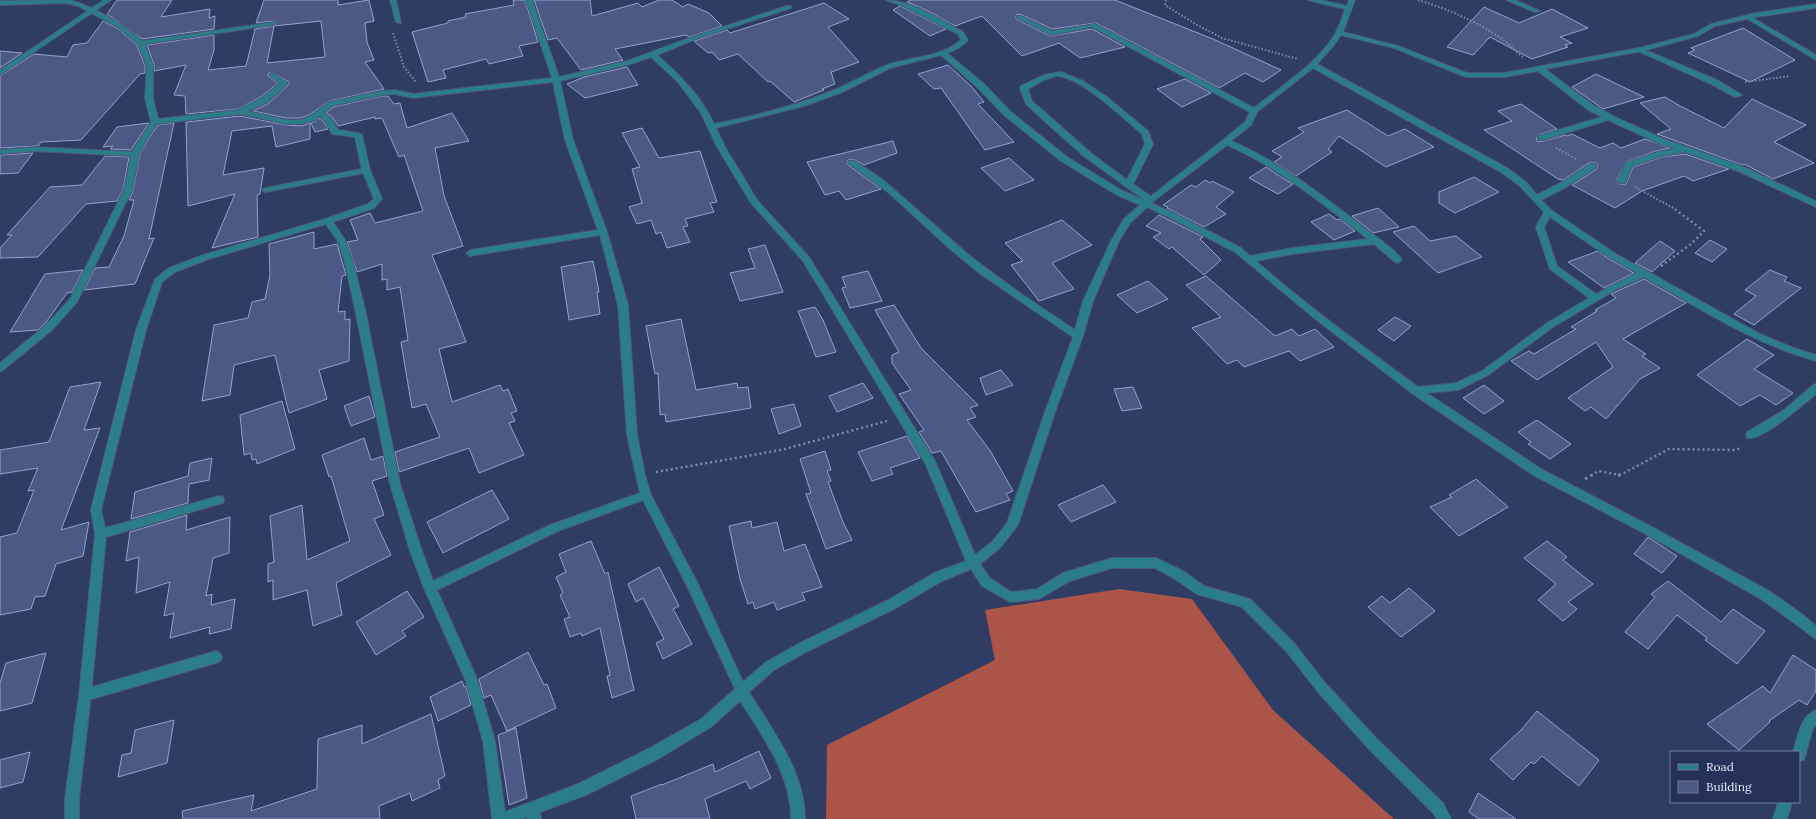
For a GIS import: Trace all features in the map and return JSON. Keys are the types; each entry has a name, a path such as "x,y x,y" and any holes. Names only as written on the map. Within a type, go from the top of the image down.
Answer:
{"street":[{"path":"0,73 108,0"},
{"path":"393,0 399,22"},
{"path":"529,0 556,80 569,140 603,232 623,306 632,435 646,495 693,586 742,692 779,752 791,778 798,806 798,819"},
{"path":"712,127 761,116 829,95 888,67 942,52 962,44 965,40 961,33 905,5 889,0"},
{"path":"503,819 534,813 653,754 706,723 770,666 892,604 938,578 973,562 996,545 1012,525 1050,412 1078,336 1088,301 1115,241 1127,221 1147,203 1226,142 1248,123 1254,111 1313,65 1332,44 1339,33 1350,4 1311,0"},
{"path":"1509,0 1537,11"},
{"path":"0,3 66,1 80,4 120,26 141,43 150,66 149,98 155,122"},
{"path":"1339,33 1396,47 1466,75 1504,75 1587,61 1640,50 1696,35 1713,25 1748,17 1816,6"},
{"path":"0,368 40,336 64,314 74,300 128,190 135,154 144,137 155,122 240,112 286,122 307,120 313,118 330,104 382,93 395,92 413,96 425,96 556,80 629,63 789,7"},
{"path":"1019,17 1050,33 1093,25 1254,111"},
{"path":"1748,17 1771,29 1791,44 1816,58"},
{"path":"141,43 273,23"},
{"path":"1640,50 1714,82 1738,95"},
{"path":"942,52 981,86 1008,114 1064,159 1118,192 1147,203 1238,250 1317,316 1416,391 1537,472 1646,529 1765,595 1798,618 1816,634"},
{"path":"652,54 680,79 705,113 721,147 754,201 806,259 931,464 973,562 986,582 1010,597 1038,594 1067,577 1112,563 1156,563 1179,575 1201,590 1246,603 1290,647 1322,688 1372,743 1438,808 1444,819"},
{"path":"1313,65 1504,170 1523,184 1548,212 1613,256 1757,336 1791,351 1816,358"},
{"path":"1539,68 1590,106 1609,117 1661,141 1741,169 1816,204"},
{"path":"1129,184 1149,144 1145,133 1080,81 1067,76 1061,74 1038,78 1024,88 1029,102 1054,126 1088,155 1129,184 1147,203"},
{"path":"240,112 265,100 284,83 272,75"},
{"path":"72,819 72,800 85,695 101,534 96,510 141,330 158,281 172,270 206,257 328,221 371,206 378,199 366,170 358,135 335,132 328,120 320,113"},
{"path":"1542,138 1609,117"},
{"path":"1226,142 1248,151 1307,189 1376,241 1398,260"},
{"path":"0,152 35,149 135,154"},
{"path":"1622,181 1629,165 1660,154 1686,149"},
{"path":"852,163 869,172 882,182 915,210 952,246 1078,336"},
{"path":"1536,199 1565,184 1592,166"},
{"path":"266,190 366,170"},
{"path":"1548,212 1540,227 1554,267 1596,298"},
{"path":"328,221 340,240 348,259 360,309 380,406 382,428 395,484 416,551 430,588 471,679 489,741 499,819"},
{"path":"470,253 603,232"},
{"path":"1250,259 1292,251 1376,241"},
{"path":"1416,391 1458,386 1485,373 1550,325 1614,287 1644,273"},
{"path":"1751,435 1788,413 1816,388"},
{"path":"430,588 554,528 646,495"},
{"path":"101,534 219,500"},
{"path":"85,695 216,657"},
{"path":"1800,752 1808,725 1816,716"},
{"path":"1780,819 1785,803"}],"path":[{"path":"1166,0 1165,5 1184,18 1229,39 1257,45 1289,55 1313,65"},
{"path":"1418,0 1434,4 1486,29 1504,40 1514,52 1536,64 1539,68"},
{"path":"399,22 393,32 404,67 425,96"},
{"path":"1742,82 1750,83 1775,77 1790,76"},
{"path":"1542,138 1562,152 1592,166"},
{"path":"1622,181 1662,200 1704,231 1702,236 1693,244 1675,255 1667,262 1644,273"},
{"path":"640,474 781,450 902,417"},
{"path":"1568,489 1598,471 1620,475 1669,450 1736,450 1749,444 1751,435"}],"shaded area":[{"path":"1119,589 1192,599 1273,710 1394,819 826,819 827,745 995,660 985,610"}],"building":[{"path":"117,0 172,0 161,17 210,9 209,18 215,16 214,29 142,39 107,14"},
{"path":"264,0 338,0 338,5 369,0 374,21 365,23 367,42 374,60 365,62 384,89 330,101 309,115 300,118 286,118 253,111 269,103 289,84 289,82 271,72 268,74 269,77 278,83 261,97 238,109 186,114 185,96 174,95 186,65 154,71 154,65 147,45 214,35 214,50 208,70 246,66 255,29 274,26 276,24 275,21 256,23","holes":["321,21 325,57 267,63 274,26"]},
{"path":"513,0 525,0 538,42 519,46 523,56 489,64 486,59 443,70 446,78 428,82 412,32 466,17 465,14 514,5"},
{"path":"534,0 590,0 592,16 638,3 642,7 659,0 672,0 683,7 688,4 709,13 722,26 689,37 686,35 615,49 623,60 581,70 557,38 548,40"},
{"path":"911,0 1115,0 1213,39 1281,70 1263,82 1245,73 1219,88 1096,23 1052,29 1017,14 1016,19 1050,36 1092,29 1125,47 1080,58 1059,43 1022,56 982,16 955,26 926,10 907,2"},
{"path":"824,3 849,19 828,27 859,62 831,72 835,84 794,102 770,81 768,82 738,54 719,60 712,52 708,53 694,41 727,30 730,33"},
{"path":"900,6 946,29 930,36 893,10"},
{"path":"1484,7 1519,23 1552,9 1588,28 1560,37 1572,43 1565,45 1568,47 1532,59 1490,37 1473,55 1447,47"},
{"path":"103,21 117,28 137,45 145,66 145,73 140,74 81,140 41,142 38,146 0,148 0,76 34,54 67,57 73,45 87,43"},
{"path":"1743,28 1795,60 1750,82 1688,53 1695,50 1691,48"},
{"path":"0,51 22,53 0,68"},
{"path":"948,65 972,87 984,102 978,104 1014,142 985,150 941,88 934,89 918,74"},
{"path":"627,67 638,85 585,98 567,84 584,77"},
{"path":"1596,74 1644,97 1603,109 1572,87"},
{"path":"1185,79 1211,93 1182,107 1157,89"},
{"path":"388,96 394,104 400,103 407,128 452,113 469,141 435,148 444,196 463,246 432,255 466,342 439,349 452,402 500,385 503,391 508,389 517,411 511,413 515,421 509,423 524,455 479,473 469,448 399,472 395,452 440,437 426,404 412,408 401,342 408,340 400,287 387,290 387,279 382,280 382,264 357,272 347,242 358,240 350,220 370,213 375,223 423,211 404,155 399,157 382,118 375,119 375,117 338,126 332,117 326,113 333,107"},
{"path":"1665,97 1724,128 1752,99 1806,125 1774,142 1814,163 1773,179 1744,164 1742,165 1657,134 1671,129 1640,103"},
{"path":"1521,104 1557,129 1538,135 1536,140 1538,142 1572,134 1600,148 1613,143 1621,148 1645,139 1670,148 1656,151 1626,162 1617,180 1619,184 1626,184 1633,167 1662,157 1685,154 1729,169 1693,181 1684,176 1642,191 1615,208 1572,185 1597,169 1597,163 1589,163 1563,180 1558,179 1484,130 1512,121 1498,111"},
{"path":"1347,110 1388,136 1405,129 1434,147 1386,167 1339,136 1328,149 1332,152 1296,176 1274,162 1282,157 1272,151 1304,132 1298,128"},
{"path":"240,116 286,125 301,126 310,123 310,139 276,147 272,126 232,131 223,175 264,168 260,194 257,195 258,237 212,248 235,194 188,206 186,122"},
{"path":"319,118 324,122 328,129 315,132 311,123"},
{"path":"149,123 131,150 110,149 113,146 103,147 117,127"},
{"path":"174,123 149,239 154,238 135,284 84,290 95,268 109,267 124,236 134,200 129,200 133,190 140,154 158,125"},
{"path":"642,128 659,158 700,151 717,202 710,203 714,212 685,219 688,226 683,227 690,242 667,248 661,232 656,234 651,220 637,224 629,207 642,203 632,169 640,167 622,133"},
{"path":"893,141 897,153 864,165 855,160 848,160 847,164 881,189 846,200 839,191 825,195 807,162"},
{"path":"33,153 18,173 0,174 0,155"},
{"path":"105,156 129,157 123,190 117,201 86,204 38,257 0,258 0,248 12,235 7,235 50,187 82,185"},
{"path":"1009,158 1034,180 1005,191 981,168"},
{"path":"1266,167 1293,184 1278,194 1249,178"},
{"path":"1474,177 1499,192 1455,213 1439,203 1439,192"},
{"path":"1205,180 1210,183 1212,181 1234,192 1216,207 1226,214 1204,227 1163,205 1191,185 1196,187"},
{"path":"1378,208 1399,227 1373,233 1352,216"},
{"path":"1329,214 1337,220 1340,219 1355,231 1334,240 1311,222"},
{"path":"1159,215 1203,237 1200,239 1221,260 1204,275 1172,247 1169,249 1153,237 1161,233 1146,226"},
{"path":"1062,220 1092,245 1052,263 1074,289 1039,301 1011,265 1023,261 1005,243"},
{"path":"1414,226 1430,241 1456,236 1482,257 1438,273 1393,232"},
{"path":"314,232 314,249 337,244 346,275 342,276 338,312 345,311 345,320 350,319 349,361 319,370 327,399 289,413 275,355 234,365 230,395 202,401 214,325 248,318 252,302 265,299 270,275 269,244"},
{"path":"1710,240 1727,249 1712,262 1695,253"},
{"path":"1660,241 1675,251 1652,272 1635,263"},
{"path":"765,245 783,292 740,301 730,273 755,268 748,249"},
{"path":"1598,251 1634,273 1604,288 1568,262"},
{"path":"593,261 599,292 597,292 600,314 569,320 561,267"},
{"path":"83,270 72,292 67,293 44,325 38,330 10,332 45,274"},
{"path":"1770,270 1787,277 1784,281 1801,288 1754,325 1734,314 1756,296 1745,290"},
{"path":"868,271 882,301 850,308 842,288 846,287 842,277"},
{"path":"1206,276 1275,336 1292,329 1299,336 1315,329 1334,347 1300,361 1289,351 1244,367 1237,360 1227,364 1192,328 1221,317 1186,285"},
{"path":"1644,279 1686,303 1623,339 1646,354 1642,356 1660,368 1640,379 1606,419 1591,407 1585,411 1568,398 1613,367 1596,342 1537,380 1511,361 1529,351 1534,354 1576,329 1571,327 1597,311 1595,310 1616,298 1611,294"},
{"path":"1148,281 1168,299 1137,313 1117,295"},
{"path":"894,305 921,348 978,405 970,408 976,417 967,420 991,452 1013,491 1006,494 1010,500 976,512 941,451 932,453 919,432 924,430 899,394 911,390 892,363 892,355 899,352 875,310"},
{"path":"815,307 823,320 836,352 816,357 798,311"},
{"path":"1395,317 1411,326 1394,341 1378,330"},
{"path":"681,319 696,390 737,383 738,388 748,387 751,408 666,422 665,414 660,415 658,373 655,374 646,326"},
{"path":"1747,339 1774,355 1754,369 1793,393 1776,405 1760,395 1740,406 1697,375"},
{"path":"1001,370 1013,385 986,395 980,378"},
{"path":"101,382 84,430 100,428 61,530 89,522 83,556 56,564 45,596 35,597 31,609 0,615 0,537 17,533 34,490 28,491 38,468 0,474 0,450 49,442 70,387"},
{"path":"863,383 873,398 837,412 829,396"},
{"path":"1484,385 1504,401 1484,414 1463,398"},
{"path":"1133,387 1142,408 1122,411 1114,389"},
{"path":"369,396 375,417 351,426 344,406"},
{"path":"282,401 295,449 257,464 256,459 252,460 251,453 244,455 240,415"},
{"path":"794,404 801,426 779,434 771,409"},
{"path":"1537,420 1571,444 1550,459 1528,444 1531,442 1518,432"},
{"path":"907,436 920,458 890,468 893,474 872,481 858,452"},
{"path":"364,438 371,460 383,456 387,476 372,481 384,515 374,519 391,555 336,583 342,615 313,626 307,590 273,600 273,580 268,582 268,564 274,562 270,516 302,505 307,560 350,541 331,476 329,477 322,455"},
{"path":"825,451 831,470 827,471 831,481 828,482 843,522 852,540 826,549 806,494 811,493 800,459"},
{"path":"212,458 209,480 189,484 188,503 131,519 135,492 188,476 190,463"},
{"path":"1476,479 1508,507 1459,536 1430,507 1452,497 1449,495"},
{"path":"1103,485 1116,502 1071,522 1058,505"},
{"path":"492,490 509,519 443,553 427,522"},
{"path":"187,515 186,530 230,517 229,553 213,558 206,596 212,594 211,605 235,599 231,629 209,634 210,627 170,638 174,613 164,616 170,582 136,593 139,557 126,561 130,532"},
{"path":"751,521 752,528 777,522 784,551 805,544 822,587 802,593 805,600 777,610 774,602 755,609 753,602 748,604 740,579 729,526"},
{"path":"1648,537 1677,556 1662,573 1634,554"},
{"path":"591,541 605,574 608,572 634,690 612,698 607,676 610,675 600,628 582,636 581,633 570,637 564,619 570,617 560,595 563,593 556,577 566,572 559,554"},
{"path":"1547,541 1567,557 1563,560 1593,584 1568,602 1577,609 1563,621 1538,600 1556,584 1524,558"},
{"path":"659,567 679,606 673,609 692,644 663,659 656,643 664,639 643,598 636,602 628,584"},
{"path":"1668,581 1721,622 1733,609 1765,631 1737,664 1705,640 1707,638 1677,615 1648,649 1625,632 1655,597 1651,594"},
{"path":"1409,588 1435,611 1401,637 1368,607 1382,596 1390,603"},
{"path":"407,591 424,617 402,631 406,636 376,655 356,622"},
{"path":"528,652 544,685 547,684 556,708 507,731 491,695 484,698 479,679"},
{"path":"46,653 32,703 0,711 0,683 6,663"},
{"path":"1793,655 1816,670 1816,691 1807,705 1799,700 1769,721 1770,722 1739,750 1707,724 1763,686 1770,693"},
{"path":"462,681 464,687 466,686 471,705 438,721 430,697"},
{"path":"1537,711 1599,760 1579,786 1542,756 1534,764 1531,762 1513,780 1490,759 1522,729"},
{"path":"431,714 445,776 438,780 440,788 412,801 410,793 379,806 380,819 183,819 182,811 254,795 251,811 317,789 318,739 362,725 362,744"},
{"path":"174,720 167,763 118,777 122,755 131,753 135,730"},
{"path":"516,728 527,798 509,805 498,735"},
{"path":"759,751 771,778 750,789 746,781 705,799 710,819 636,819 631,796 713,764 715,772"},
{"path":"30,752 23,782 0,788 0,760"},
{"path":"1478,793 1516,819 1479,819 1469,812"}]}
